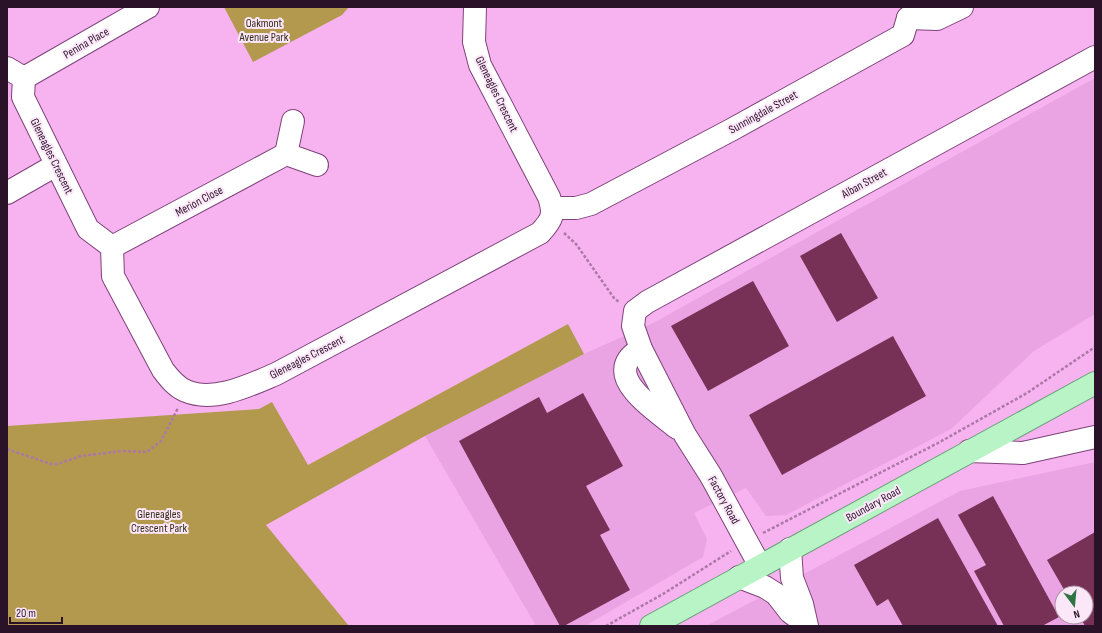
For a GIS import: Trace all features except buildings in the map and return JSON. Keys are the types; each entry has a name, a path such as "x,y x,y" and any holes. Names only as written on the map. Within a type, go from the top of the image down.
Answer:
{"main road":[{"name":"Boundary Road","path":"651,626 1095,383"}],"street":[{"name":"Penina Place","path":"16,73 148,7"},
{"name":"Gleneagles Crescent","path":"185,391 200,394 216,394 244,387 276,374 540,233 552,215 550,197 480,65 474,42 475,7"},
{"name":"Sunningdale Street","path":"552,215 591,204 731,130 903,35 905,12 937,19 962,7"},
{"name":"Alban Street","path":"635,311 647,302 1095,57"},
{"name":"Gleneagles Crescent","path":"16,73 23,97 88,229 112,247"},
{"path":"293,120 286,154 317,165"},
{"name":"Merion Close","path":"112,247 286,154"},
{"path":"7,193 56,165"},
{"path":"112,247 113,276 163,370 171,380 185,391"},
{"name":"Factory Road","path":"635,311 634,326 640,349 685,435 711,476 760,566"},
{"path":"969,451 1023,453 1095,437"},
{"path":"790,549 792,578 802,604 806,624"},
{"path":"739,577 765,587 776,594 790,612 806,624"}],"path":[{"path":"552,215 576,244 614,298 635,311"},
{"path":"606,626 707,568 718,558 773,527 791,520 938,443 1027,393 1095,347"},
{"path":"7,449 51,464 58,464 81,456 122,451 147,452 156,447 167,433 185,391"}],"shaded area":[{"path":"1095,78 1095,314 1034,351 951,429 786,515 766,516 746,488 694,513 707,539 703,557 585,626 536,626 425,436 584,354 655,322"},
{"path":"1095,462 1095,626 706,626 960,491"}],"green space":[{"name":"Oakmont Avenue Park","path":"224,7 349,7 342,15 253,62"},
{"name":"Gleneagles Crescent Park","path":"568,324 584,354 425,436 266,525 349,626 7,626 7,426 259,409 272,402 308,465"}]}
